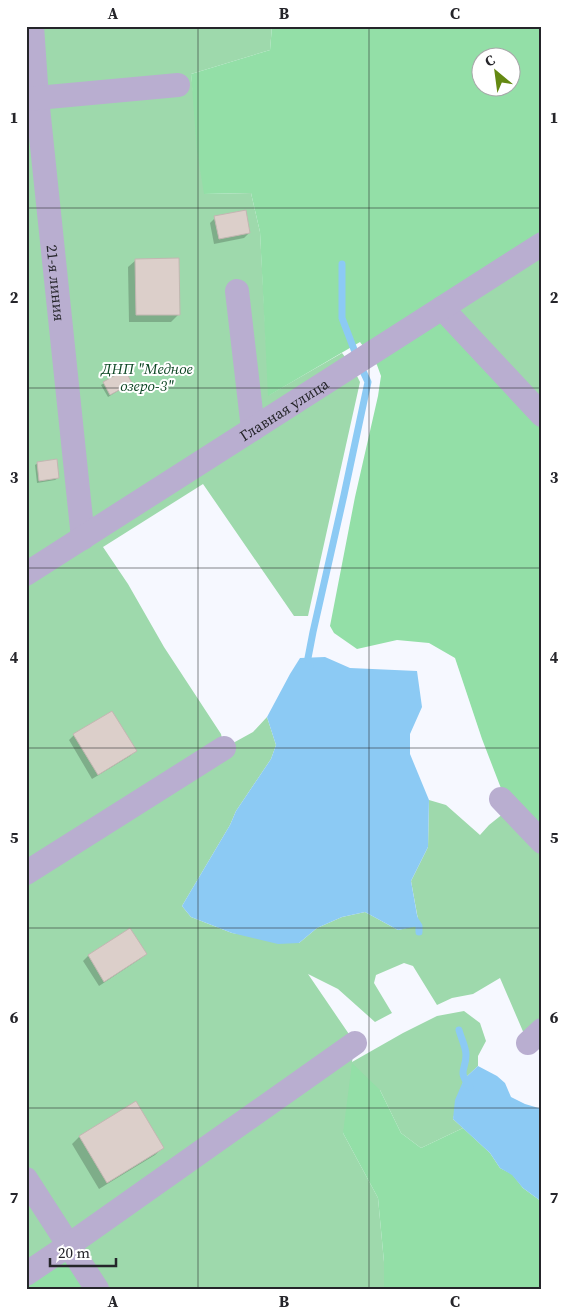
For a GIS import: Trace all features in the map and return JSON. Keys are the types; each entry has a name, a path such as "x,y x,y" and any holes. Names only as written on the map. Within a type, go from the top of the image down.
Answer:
{"street":[{"name":"21-я линия","path":"32,26 31,99 83,538"},
{"path":"31,99 178,85"},
{"name":"Главная улица","path":"26,574 542,244"},
{"path":"237,291 253,429"},
{"path":"442,308 542,415"},
{"path":"26,873 224,748"},
{"path":"501,799 542,842"},
{"path":"26,1274 355,1043"},
{"path":"26,1179 97,1289"}],"green space":[{"name":"ДНП \"Медное озеро-3\"","path":"26,26 272,26 270,50 191,74 205,194 251,193 260,232 269,395 342,353 352,366 360,382 308,616 294,616 203,484 103,547 128,584 164,647 221,734 224,748 253,732 267,717 276,745 271,759 236,811 230,825 182,906 191,917 232,933 299,943 317,928 342,917 365,912 398,930 419,925 411,881 428,847 429,800 446,805 480,835 509,809 542,842 542,1030 528,1043 500,978 473,994 452,998 437,1005 413,966 404,963 376,975 374,983 392,1013 375,1022 338,989 308,974 355,1043 352,1062 437,1016 464,1011 480,1023 486,1041 478,1056 478,1066 464,1079 453,1119 463,1128 421,1148 401,1133 380,1090 343,1133 378,1198 384,1262 384,1289 97,1289 26,1273"},
{"path":"272,26 542,26 542,244 442,308 542,415 542,842 509,809 482,739 455,658 429,643 397,640 357,649 334,633 330,626 381,376 377,365 360,342 268,396 260,232 251,193 204,194 197,151 191,74 270,50"},
{"path":"542,244 542,415 442,308"},
{"path":"352,1063 380,1090 401,1133 421,1148 463,1128 490,1153 500,1168 512,1174 523,1188 542,1202 542,1289 384,1289 384,1262 378,1198 343,1133"},
{"path":"69,1245 97,1289 26,1289 26,1274"}],"water":[{"path":"325,657 350,668 417,671 422,707 410,734 410,754 429,800 428,847 411,881 419,926 398,930 365,912 342,917 317,928 299,943 278,944 232,933 191,917 182,906 230,825 236,811 271,759 276,745 267,717 300,658"},
{"path":"478,1066 497,1076 505,1083 511,1097 542,1109 542,1202 523,1188 512,1175 500,1168 490,1153 453,1119 455,1100 464,1079"}],"building":[{"path":"246,210 250,233 219,239 214,216"},
{"path":"179,258 180,315 136,315 135,259"},
{"path":"125,370 132,383 110,395 103,382"},
{"path":"57,459 59,478 39,481 37,462"},
{"path":"112,711 137,751 98,775 73,734"},
{"path":"130,928 147,954 104,982 88,955"},
{"path":"136,1101 164,1148 107,1183 79,1136"}],"waterway":[{"path":"342,264 342,318 355,352"},
{"path":"310,666 308,658 313,632 368,382 362,369"},
{"path":"414,918 419,926 419,932"},
{"path":"459,1030 466,1052 463,1074 470,1087"}]}
